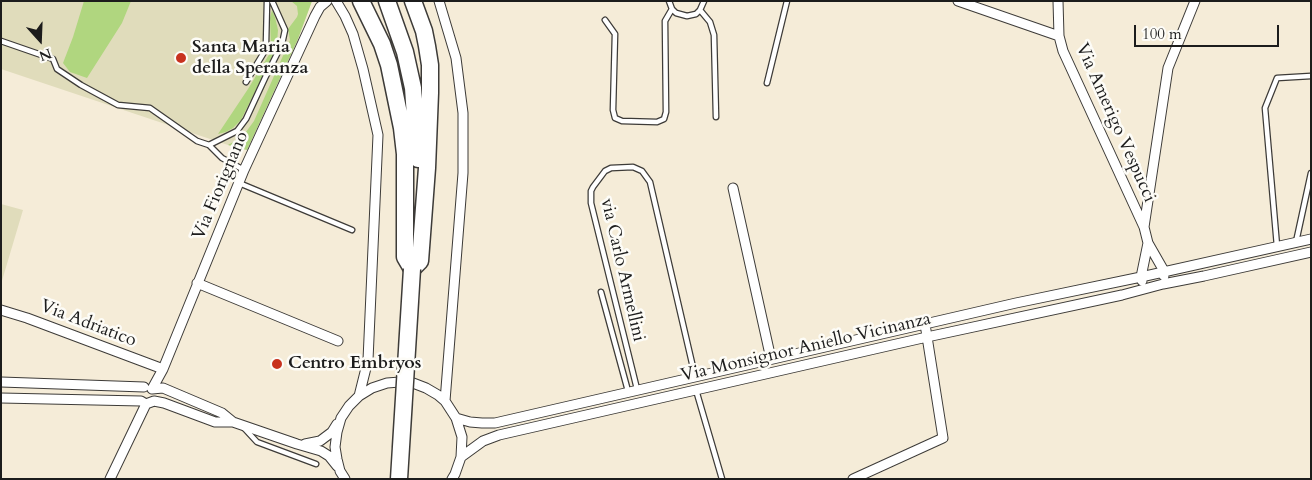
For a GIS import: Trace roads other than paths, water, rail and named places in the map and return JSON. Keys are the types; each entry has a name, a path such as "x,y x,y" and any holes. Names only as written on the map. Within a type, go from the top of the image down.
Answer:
{"highway":[{"path":"361,1 382,44 389,65 402,128 405,154 405,257 412,269"},
{"path":"387,1 405,52 414,97 418,156 400,479"},
{"path":"412,269 420,261 430,93 430,65 427,46 413,1"}],"street":[{"name":"Via Fiorignano","path":"147,402 139,394 140,391 148,388 163,370 238,183 315,16 320,7 327,1"},
{"path":"336,1 353,34 378,134 368,360 359,396"},
{"path":"439,1 456,58 462,113 463,173 445,401"},
{"path":"958,1 1058,36"},
{"name":"Via Amerigo Vespucci","path":"1058,1 1058,36 1063,51 1144,227"},
{"path":"1163,284 1164,271 1148,243 1144,227 1168,68 1196,1"},
{"path":"733,188 772,359"},
{"name":"Via Monsignor Aniello Vicinanza","path":"456,418 482,424 495,423 632,390 1311,238"},
{"path":"1143,288 1141,277 1148,243"},
{"name":"Via Monsignor Aniello Vicinanza","path":"461,457 483,441 499,435 927,337 1122,295 1143,288 1311,252"},
{"path":"197,283 338,341"},
{"name":"Via Adriatico","path":"1,310 27,318 163,370"},
{"path":"853,479 943,438 925,324"},
{"path":"1,382 164,388 222,413 237,423 321,451 329,456 343,475"},
{"path":"297,444 311,444 320,441 332,432 349,406 359,396 372,388 387,383 414,383 438,395 445,401 456,418 462,437 461,457 454,477"},
{"path":"110,479 147,402 156,396 156,393 148,388"},
{"path":"1,398 164,403 214,422 237,423"},
{"path":"341,418 336,432 335,447 343,475"}],"lane":[{"path":"246,82 263,54 266,44 267,1"},
{"path":"209,146 237,131 246,119 282,44 285,30 272,1"},
{"path":"669,1 676,14 687,16 696,14 704,1"},
{"path":"767,83 787,1"},
{"path":"605,20 615,34 613,110 615,118 622,121 657,122 664,119 666,112 664,21 672,9"},
{"path":"700,10 710,22 714,35 716,117"},
{"path":"1,41 53,59 57,69 118,105 150,108 197,141 209,146 222,158 244,170"},
{"path":"1277,246 1266,108 1277,78 1311,76"},
{"name":"via Carlo Armellini","path":"632,390 591,203 593,187 605,172 612,168 633,167 642,171 650,182 695,376"},
{"path":"1296,242 1311,173"},
{"path":"238,183 352,230"},
{"path":"601,292 632,390"},
{"path":"696,390 722,479"},
{"path":"237,423 257,442 316,464"}],"place":[{"name":"Santa Maria della Speranza","path":"181,58"},
{"name":"Centro Embryos","path":"277,364"}]}
